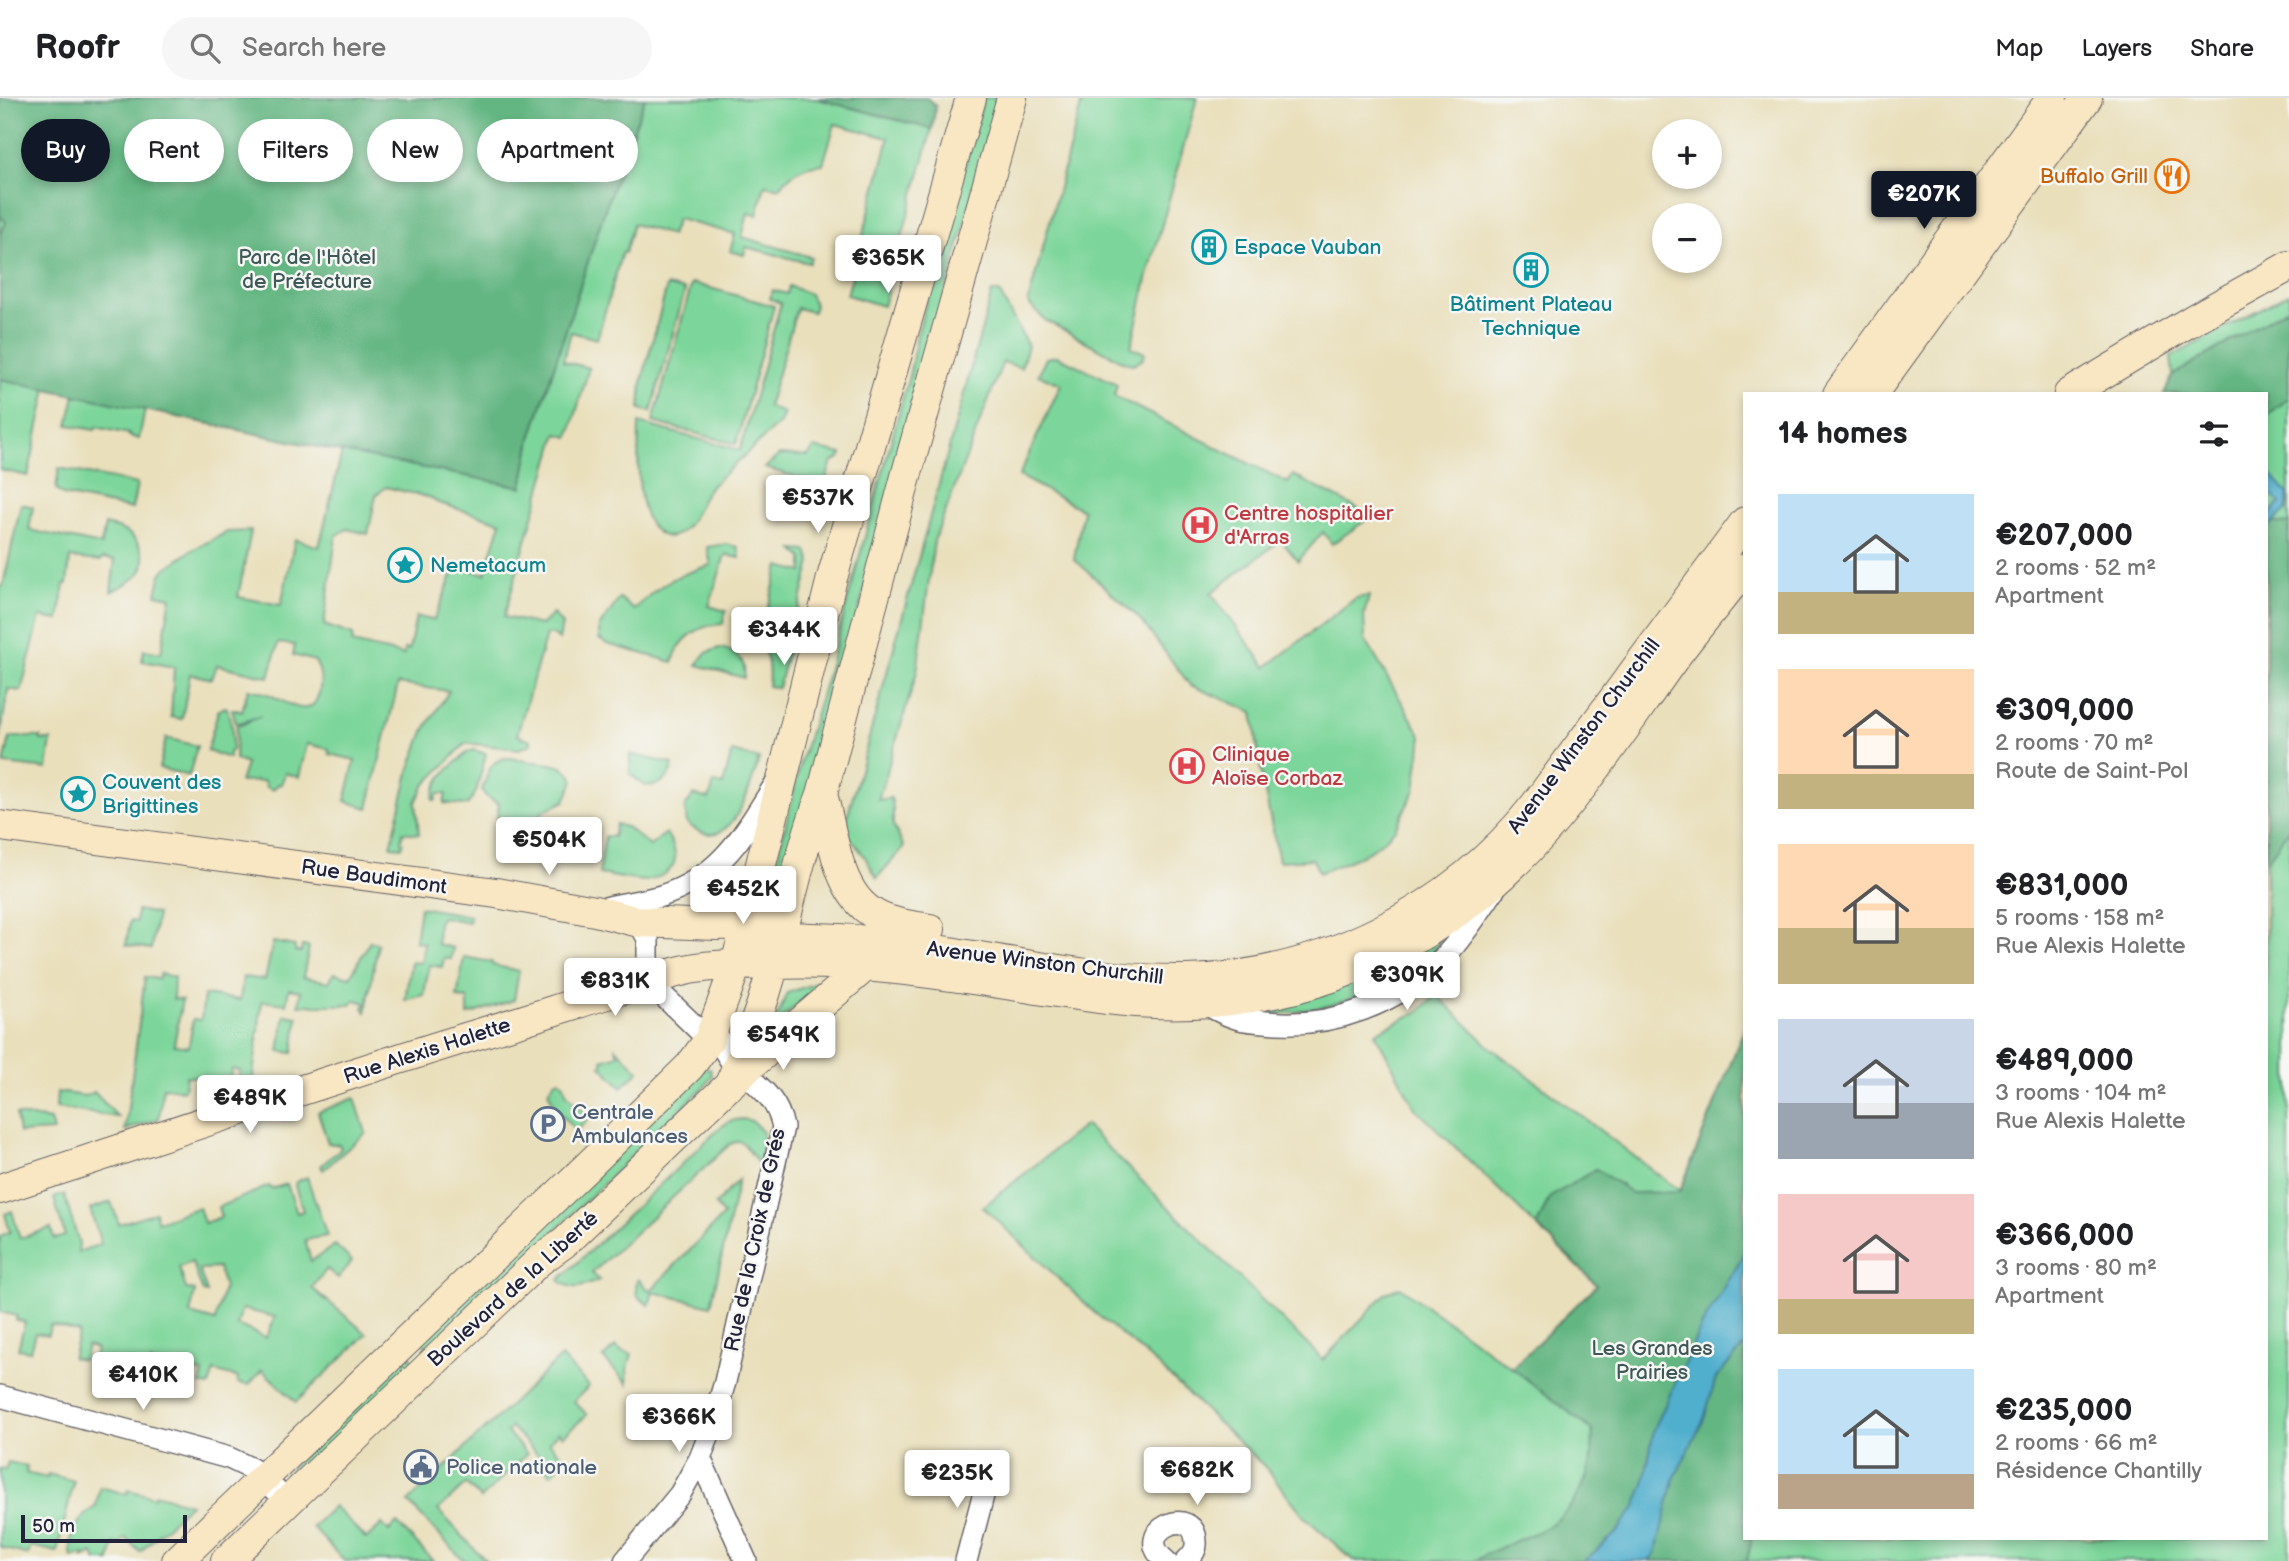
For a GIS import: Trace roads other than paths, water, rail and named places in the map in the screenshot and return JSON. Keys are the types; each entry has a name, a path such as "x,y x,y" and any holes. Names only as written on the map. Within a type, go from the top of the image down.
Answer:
{"main road":[{"name":"Boulevard de la Liberté","path":"177,1561 690,1066 711,1034 736,965 832,578 971,98"},
{"path":"737,1074 753,1033 809,829 822,794 908,469 1012,98"},
{"path":"1839,392 2052,98"},
{"path":"1873,392 2087,98"},
{"path":"2072,392 2289,266"},
{"name":"Avenue Winston Churchill","path":"780,941 1107,975 1189,979 1258,971 1327,954 1366,938 1446,891 1480,865 1524,819 1743,525"},
{"name":"Avenue Winston Churchill","path":"780,941 820,920 849,923 868,952 1116,1001 1203,1003 1287,990 1334,977 1373,962 1447,919 1512,866 1578,792 1679,652 1743,572"},
{"path":"1712,611 1743,592"},
{"path":"822,794 840,867 851,892 869,912 896,924 1086,954 1175,962 1279,952 1406,916"},
{"name":"Rue Baudimont","path":"0,826 496,893 639,922 747,924 780,941"},
{"name":"Rue Alexis Halette","path":"0,1189 648,981 692,968 736,965 780,941"},
{"name":"Boulevard de la Liberté","path":"226,1561 539,1261 564,1243 737,1074 833,994 868,952"}],"street":[{"path":"2063,131 2079,98"},
{"path":"595,911 620,903 665,895 710,870 732,851 741,839 784,769"},
{"path":"1203,1003 1234,1018 1278,1024 1320,1021 1373,1006 1412,984 1446,954 1461,938 1512,866"},
{"path":"639,922 648,939 648,981"},
{"name":"Rue de la Croix de Grés","path":"625,1561 680,1494 700,1458 723,1389 783,1126 772,1098 737,1074 728,1056 711,1034 648,981"},
{"path":"0,1396 214,1452 240,1463 262,1477 288,1501"},
{"path":"700,1458 746,1561"},
{"path":"966,1561 990,1469"},
{"path":"1166,1561 1157,1551 1156,1538 1163,1526 1176,1522 1189,1527 1196,1538 1195,1552 1186,1561"}],"water":[{"path":"2268,471 2288,494 2286,510 2268,527 2268,517 2280,503 2268,493"},
{"path":"1743,1256 1743,1347 1716,1378 1704,1419 1675,1477 1655,1555 1649,1561 1584,1561 1616,1533 1635,1507 1644,1484 1654,1429 1702,1325"}],"place":[{"name":"Buffalo Grill","path":"2172,176"},
{"name":"Espace Vauban","path":"1209,247"},
{"name":"Bâtiment Plateau Technique","path":"1531,270"},
{"name":"Centre hospitalier d'Arras","path":"1200,525"},
{"name":"Nemetacum","path":"405,565"},
{"name":"Clinique Aloïse Corbaz","path":"1187,766"},
{"name":"Couvent des Brigittines","path":"78,794"},
{"name":"Centrale Ambulances","path":"548,1124"},
{"name":"Police nationale","path":"421,1467"}],"park label":[{"name":"Parc de l'Hôtel de Préfecture","path":"307,269"},
{"name":"Les Grandes Prairies","path":"1652,1360"}]}
